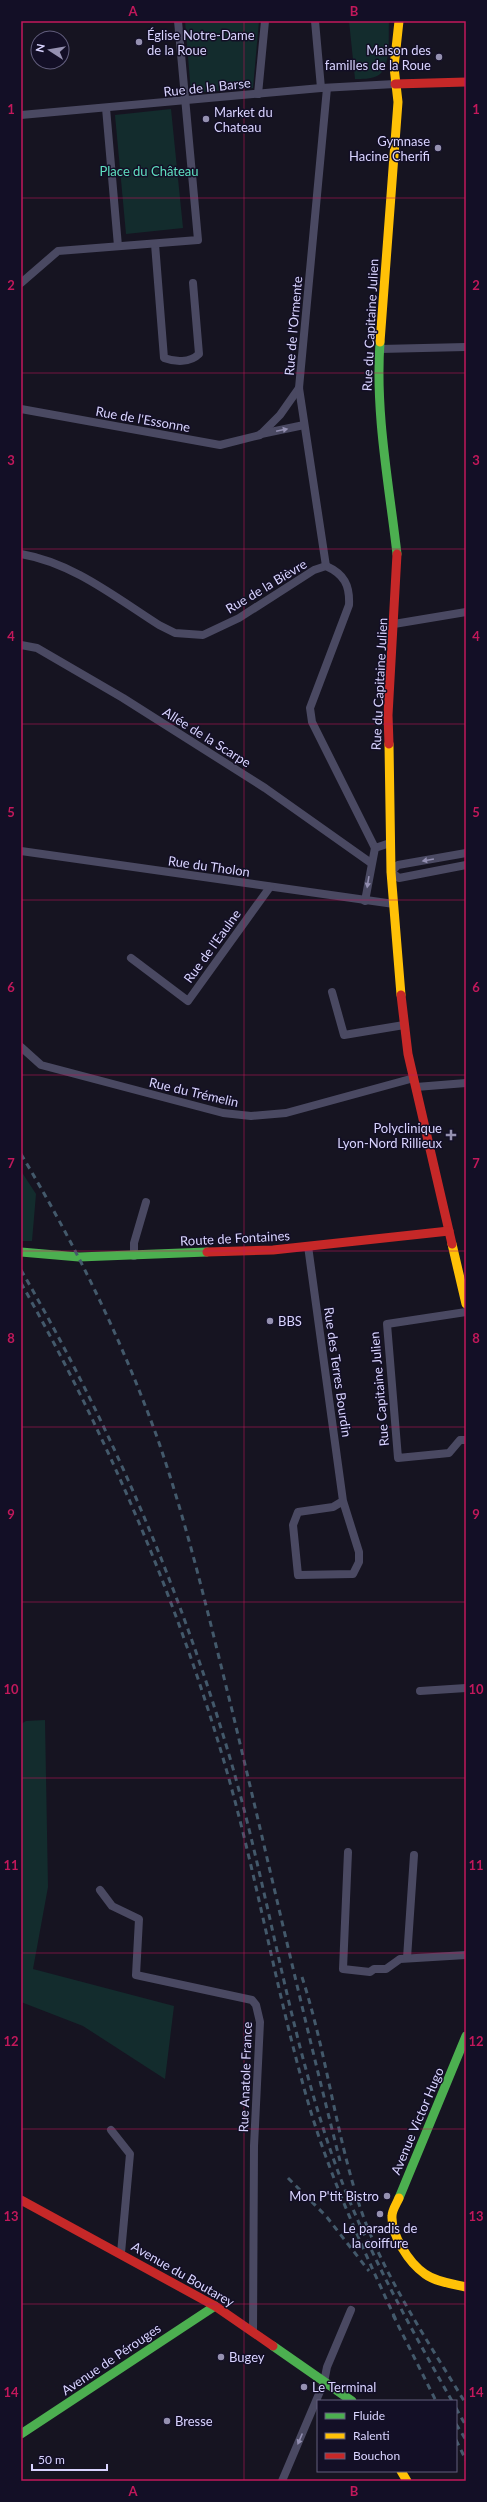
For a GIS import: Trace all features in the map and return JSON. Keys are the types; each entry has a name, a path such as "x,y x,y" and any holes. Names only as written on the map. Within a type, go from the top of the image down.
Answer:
{"street":[{"path":"21,283 58,251 198,240 178,21"},
{"path":"258,94 265,21"},
{"name":"Rue de l'Ormente","path":"315,21 324,88 299,388 326,566"},
{"path":"399,21 394,67 395,84 466,82"},
{"name":"Rue de la Barse","path":"21,115 324,88 395,84"},
{"name":"Rue du Capitaine Julien","path":"395,84 398,102 380,349 380,409 397,558 388,715 391,872 404,1025 415,1082 466,1304"},
{"path":"106,108 118,246"},
{"path":"155,244 164,358 174,362 194,359 198,354 193,283"},
{"path":"380,349 466,347"},
{"name":"Rue de l'Essonne","path":"260,435 280,416 299,388"},
{"name":"Rue de l'Essonne","path":"21,409 220,445 304,425"},
{"name":"Rue de la Bièvre","path":"21,554 50,560 67,568 159,625 175,633 189,635 203,635 239,618 314,570 326,566 336,571 344,579 350,590 349,605 310,708 312,722 375,848"},
{"path":"394,624 466,612"},
{"name":"Allée de la Scarpe","path":"21,645 36,648 123,698 265,788 371,863"},
{"path":"365,901 375,848 390,843"},
{"name":"Rue du Tholon","path":"21,851 394,904"},
{"path":"466,853 398,865 391,872 399,878 466,865"},
{"name":"Rue de l'Eaulne","path":"131,958 188,1001 270,887"},
{"path":"332,992 344,1035 404,1025"},
{"name":"Rue du Trémelin","path":"21,1047 41,1065 223,1113 251,1116 286,1113 415,1082 466,1082"},
{"path":"134,1256 134,1243 146,1202"},
{"name":"Route de Fontaines","path":"21,1252 79,1257 134,1256 308,1246 449,1231"},
{"name":"Rue des Terres Bourdin","path":"308,1246 343,1501 359,1552 359,1562 353,1574 298,1575 293,1525 298,1512 333,1507 343,1501"},
{"name":"Rue Capitaine Julien","path":"466,1312 387,1324 398,1458 449,1453 460,1440 466,1440"},
{"path":"420,1691 466,1688"},
{"path":"348,1852 342,1969 370,1972 374,1969 386,1969 400,1959 466,1955"},
{"path":"407,1958 414,1855"},
{"name":"Rue Anatole France","path":"100,1890 112,1906 139,1920 136,1975 252,2000 256,2005 260,2022 254,2146 253,2332"},
{"name":"Avenue Victor Hugo","path":"466,2036 392,2215 397,2235 413,2263 426,2274 466,2287"},
{"path":"111,2130 130,2154 121,2253"},
{"name":"Avenue du Boutarey","path":"21,2200 121,2253 215,2306 351,2400"},
{"name":"Avenue de Pérouges","path":"21,2434 215,2306"},
{"path":"282,2481 324,2382 327,2367 350,2310"},
{"path":"402,2472 407,2481"}],"green space":[{"path":"185,21 259,21 253,88 191,93"},
{"path":"349,21 389,21 387,59 385,67 377,76 355,79"},
{"name":"Place du Château","path":"171,109 183,228 126,234 115,115"},
{"path":"21,1171 36,1194 32,1241 21,1241"},
{"path":"45,1720 48,1887 33,1969 174,2006 165,2079 83,2026 21,2002 21,1724 26,1721"}],"railway":[{"path":"21,1154 60,1222 96,1292 143,1400 179,1504 198,1572 232,1710 340,2161"},
{"path":"21,1270 84,1387 113,1447 140,1508 189,1632 230,1758 255,1854 300,2048 328,2143 353,2210 368,2243 400,2307 451,2400"},
{"path":"21,1283 82,1397 109,1455 136,1514 183,1635 204,1696 235,1802 287,2022 310,2109 338,2190 396,2320"},
{"path":"302,1977 318,2033 343,2147 368,2230 407,2307 466,2404"},
{"path":"288,2178 326,2216 369,2271"},
{"path":"393,2315 436,2400"},
{"path":"457,2410 466,2426"},
{"path":"457,2426 466,2440"},
{"path":"457,2442 466,2460"}],"traffic: fast":[{"path":"380,342 379,395 381,422 397,554"},
{"path":"21,1252 79,1257 207,1252"},
{"path":"399,2198 466,2036"},
{"path":"21,2434 215,2306"},
{"path":"273,2346 351,2400"}],"traffic: slow":[{"path":"380,342 398,102 394,67 399,21"},
{"path":"389,744 391,872 401,995"},
{"path":"452,1244 466,1304"},
{"path":"399,2198 393,2211 392,2223 394,2232 407,2256 429,2277 466,2287"},
{"path":"402,2472 407,2481"}],"traffic: jam":[{"path":"395,84 466,82"},
{"path":"389,744 388,715 397,554"},
{"path":"401,995 408,1054 452,1244"},
{"path":"207,1252 273,1250 449,1231"},
{"path":"21,2200 215,2306 273,2346"}],"place":[{"name":"Église Notre-Dame de la Roue","path":"139,42"},
{"name":"Maison des familles de la Roue","path":"439,57"},
{"name":"Market du Chateau","path":"206,119"},
{"name":"Gymnase Hacine Cherifi","path":"438,148"},
{"name":"Polyclinique Lyon-Nord Rillieux","path":"451,1135"},
{"name":"BBS","path":"270,1321"},
{"name":"Mon P'tit Bistro","path":"387,2196"},
{"name":"Le paradis de la coiffure","path":"380,2214"},
{"name":"Bugey","path":"221,2357"},
{"name":"Le Terminal","path":"304,2387"},
{"name":"Bresse","path":"167,2421"}]}
